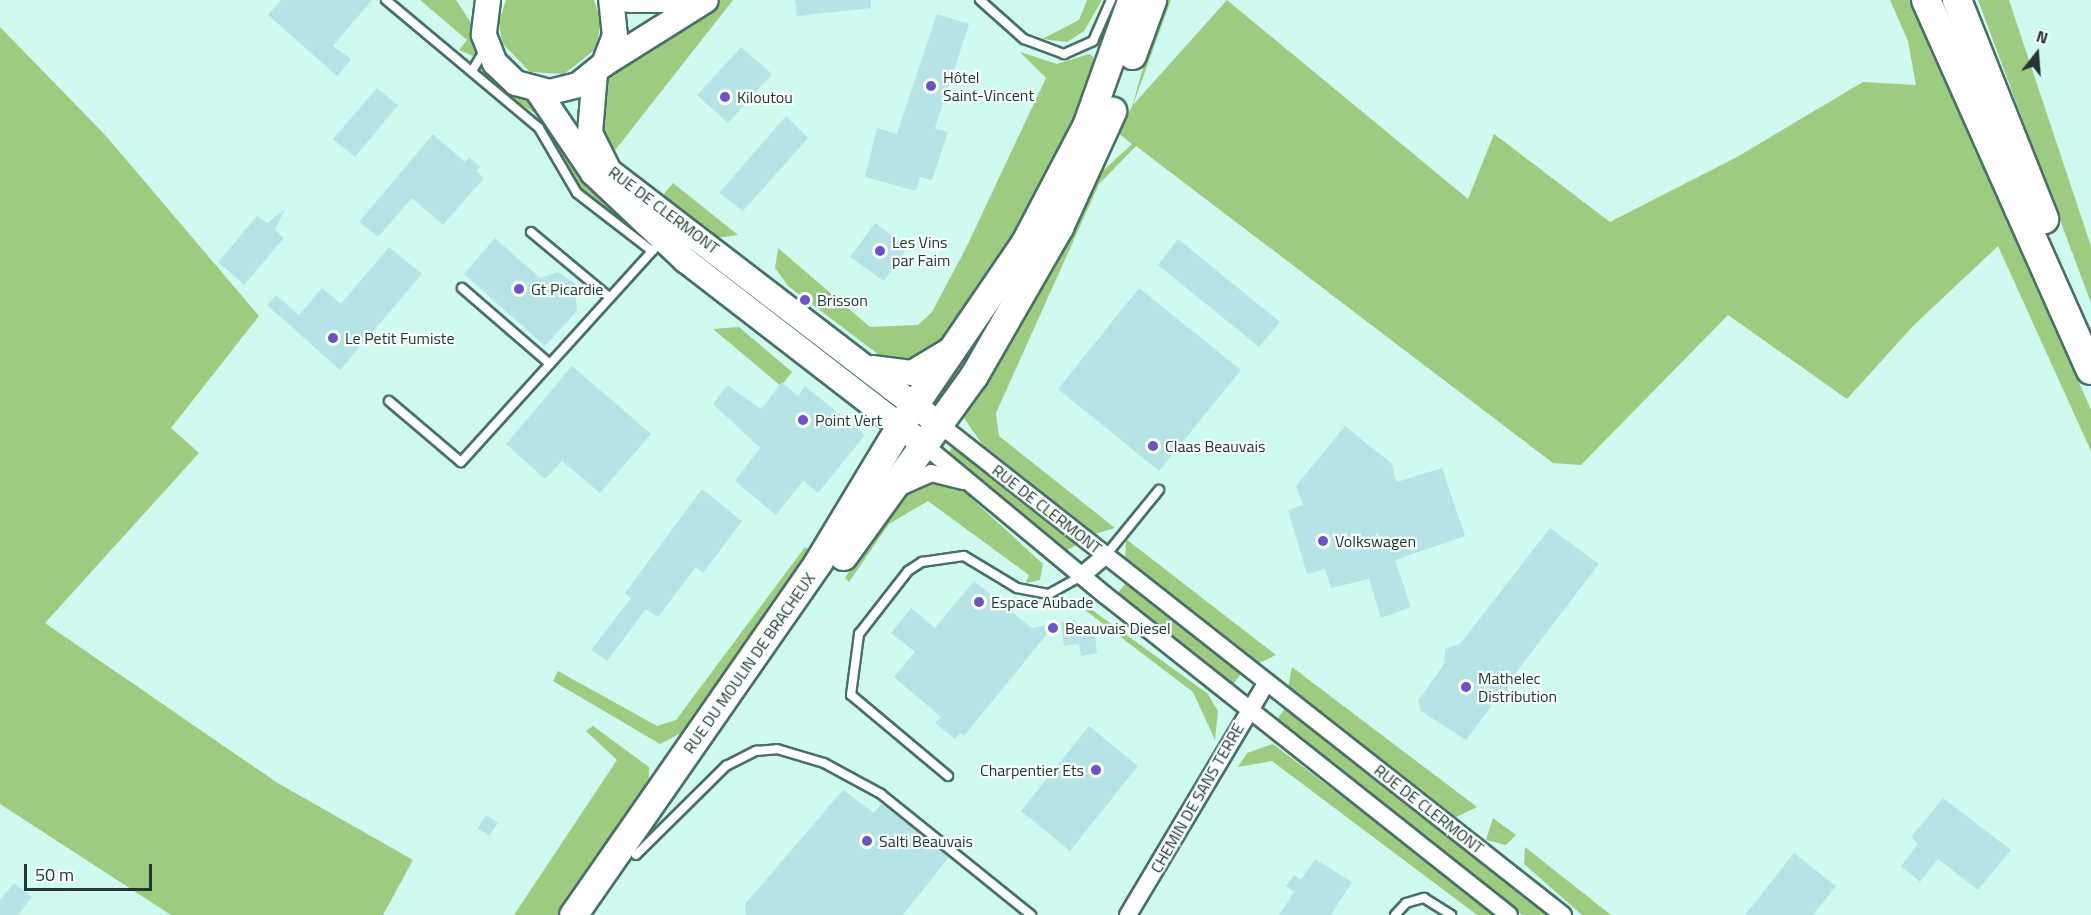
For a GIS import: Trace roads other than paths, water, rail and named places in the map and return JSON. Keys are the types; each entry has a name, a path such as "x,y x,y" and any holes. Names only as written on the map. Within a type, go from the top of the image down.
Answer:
{"highway":[{"path":"1926,0 2091,370"},
{"path":"1957,0 2091,335"}],"main road":[{"path":"466,0 484,35 498,81 537,90 564,90 706,0"},
{"path":"484,35 488,0"},
{"name":"RUE DE CLERMONT","path":"611,0 615,36 599,69 589,125 605,166 752,276 915,404 931,434"},
{"path":"629,0 672,0"},
{"path":"1053,195 1117,0"},
{"path":"1053,195 1102,86 1131,0"},
{"path":"1132,55 1146,0"},
{"path":"1132,55 1152,0"},
{"name":"RUE DU MOULIN DE BRACHEUX","path":"594,915 931,434 1059,227 1132,55"},
{"name":"RUE DE CLERMONT","path":"537,90 593,173 658,245 722,290 898,429 931,434"},
{"name":"RUE DU MOULIN DE BRACHEUX","path":"573,915 827,549 898,429 1053,195"},
{"path":"866,366 912,373 956,344"}],"street":[{"name":"RUE DE CLERMONT","path":"931,434 975,488 1249,710 1509,915"},
{"name":"RUE DE CLERMONT","path":"931,434 1106,555 1563,915"},
{"path":"878,507 922,475 949,475 975,488"},
{"path":"1082,576 1106,555"},
{"name":"CHEMIN DE SANS TERRE","path":"1128,915 1249,710 1268,682"}],"lane":[{"path":"386,0 472,71 498,81 545,136 571,186 658,245 461,462 389,401"},
{"path":"980,0 1024,39 1055,53 1081,51 1098,33 1111,0"},
{"path":"472,71 484,35"},
{"path":"531,232 609,297"},
{"path":"722,290 752,276"},
{"path":"462,288 550,363"},
{"path":"1106,555 1159,490"},
{"path":"948,776 851,695 854,648 862,629 911,568 950,555 964,556 1033,593 1059,592 1082,576"},
{"path":"636,855 716,774 745,754 777,749 824,763 881,794 1031,915"},
{"path":"1395,915 1406,903 1424,898 1451,915"}],"place":[{"name":"Hôtel Saint-Vincent","path":"931,86"},
{"name":"Kiloutou","path":"725,97"},
{"name":"Les Vins par Faim","path":"880,251"},
{"name":"Gt Picardie","path":"519,289"},
{"name":"Brisson","path":"805,300"},
{"name":"Le Petit Fumiste","path":"333,338"},
{"name":"Point Vert","path":"803,420"},
{"name":"Claas Beauvais","path":"1153,446"},
{"name":"Volkswagen","path":"1323,541"},
{"name":"Espace Aubade","path":"979,602"},
{"name":"Beauvais Diesel","path":"1053,628"},
{"name":"Mathelec Distribution","path":"1466,687"},
{"name":"Charpentier Ets","path":"1096,770"},
{"name":"Salti Beauvais","path":"867,841"}]}
